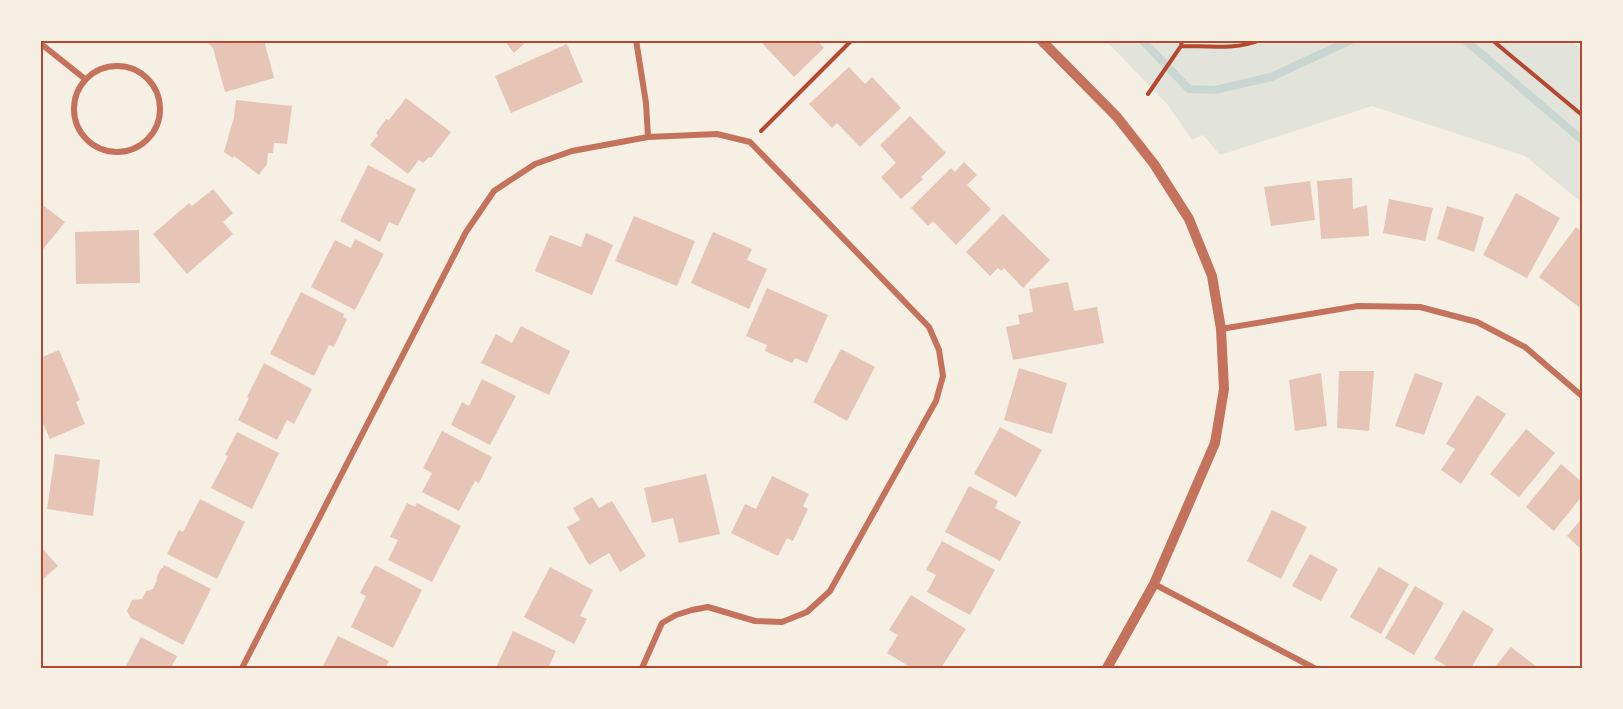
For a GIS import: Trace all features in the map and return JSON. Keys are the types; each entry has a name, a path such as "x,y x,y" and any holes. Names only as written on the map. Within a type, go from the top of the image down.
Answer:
{"street":[{"path":"636,40 646,103 648,137"},
{"path":"1041,40 1117,117 1154,164 1189,219 1212,276 1221,328 1224,389 1215,443 1154,584 1107,669"},
{"path":"40,43 85,79"},
{"path":"117,65 138,70 152,83 160,101 158,125 151,137 139,147 124,153 106,152 84,138 76,125 74,106 77,92 85,79 102,68 117,65"},
{"path":"242,669 466,232 494,191 536,164 572,151 648,137 717,134 750,142 929,327 939,350 943,376 936,401 830,591 807,612 782,622 755,621 708,607 692,609 676,615 662,623 642,669"},
{"path":"1221,328 1359,306 1420,307 1478,322 1525,347 1582,396"},
{"path":"1154,584 1314,669"}],"path":[{"path":"750,142 852,40"},
{"path":"1148,93 1181,43 1215,46 1251,45 1260,40"},
{"path":"1492,40 1582,115"}],"shaded area":[{"path":"1106,41 1571,41 1582,49 1582,203 1525,156 1372,106 1220,155 1203,135 1192,140 1168,105"}],"building":[{"path":"205,40 264,40 274,78 225,92 213,48"},
{"path":"504,40 528,40 514,53"},
{"path":"759,40 817,40 824,48 794,77"},
{"path":"567,44 583,82 511,113 495,76"},
{"path":"849,67 865,84 872,77 901,108 860,147 837,123 832,128 809,104"},
{"path":"406,98 451,132 431,158 429,157 423,163 419,160 408,174 370,145 386,119 389,120"},
{"path":"236,100 292,106 287,144 274,143 273,153 268,153 267,164 259,175 234,156 233,158 224,152 234,117"},
{"path":"910,116 946,153 901,199 881,177 896,163 880,145"},
{"path":"964,162 977,175 967,185 991,209 956,245 933,221 928,226 911,208 951,168 955,172"},
{"path":"368,165 416,189 398,226 389,222 380,242 340,221"},
{"path":"1352,178 1353,209 1367,205 1369,236 1321,239 1317,181"},
{"path":"1310,181 1315,220 1271,226 1264,187"},
{"path":"213,189 233,213 223,222 233,234 187,274 153,234 189,203 192,206"},
{"path":"1516,193 1560,218 1527,278 1483,255"},
{"path":"1389,199 1433,208 1425,241 1383,233"},
{"path":"40,203 65,222 40,253"},
{"path":"1447,206 1484,217 1474,252 1437,239"},
{"path":"1003,214 1050,260 1023,288 1004,268 1001,271 998,268 990,276 966,252"},
{"path":"634,216 695,241 677,286 615,261"},
{"path":"1576,227 1582,232 1582,302 1579,307 1539,277"},
{"path":"139,230 140,283 76,284 75,232"},
{"path":"713,232 752,249 747,260 767,269 749,309 691,283"},
{"path":"586,233 613,245 592,295 535,271 550,235 581,247"},
{"path":"355,239 384,254 355,310 311,287 335,240 351,248"},
{"path":"1068,282 1074,311 1097,307 1104,343 1013,360 1006,327 1020,324 1018,315 1033,312 1029,289"},
{"path":"767,288 828,315 807,363 795,358 792,363 765,351 767,345 746,336"},
{"path":"301,292 344,314 343,317 347,319 334,347 329,345 314,376 270,354"},
{"path":"521,326 570,351 549,395 481,363 496,334 512,343"},
{"path":"841,349 875,367 847,421 813,402"},
{"path":"59,350 80,400 76,402 85,424 50,439 40,417 40,358"},
{"path":"264,363 312,389 294,424 287,420 277,440 238,420"},
{"path":"1019,368 1067,383 1052,434 1004,420"},
{"path":"1339,371 1374,371 1369,431 1337,428"},
{"path":"1321,373 1327,426 1295,431 1289,380"},
{"path":"1415,373 1443,383 1424,435 1395,426"},
{"path":"482,379 516,396 490,445 451,425 462,402 469,406"},
{"path":"1477,395 1506,414 1461,484 1441,470 1455,449 1446,444"},
{"path":"1000,427 1042,450 1016,497 974,474"},
{"path":"1526,429 1555,453 1519,497 1490,474"},
{"path":"442,431 492,457 479,483 475,481 459,511 422,492 432,473 423,468"},
{"path":"237,432 279,453 252,509 211,488 228,456 225,455"},
{"path":"55,454 100,460 93,516 47,509"},
{"path":"1561,464 1582,482 1582,496 1554,531 1526,507"},
{"path":"706,474 720,534 679,543 673,518 652,523 644,488"},
{"path":"772,476 809,494 803,506 808,509 793,541 787,538 778,556 731,533 745,504 756,509"},
{"path":"969,486 998,501 995,508 1021,522 1000,561 945,532"},
{"path":"592,497 599,508 612,501 646,556 620,572 609,553 589,565 567,527 580,520 573,508"},
{"path":"200,499 245,522 217,579 167,554 179,530 183,532"},
{"path":"407,503 415,507 417,503 461,526 432,582 388,560 398,540 390,537"},
{"path":"1272,510 1307,527 1281,579 1247,561"},
{"path":"1582,518 1582,550 1567,536"},
{"path":"942,541 995,570 970,615 927,592 936,575 926,570"},
{"path":"40,546 58,566 40,582"},
{"path":"1310,554 1338,569 1321,601 1292,586"},
{"path":"164,565 211,589 183,645 131,618 127,611 132,600 142,599 146,591 153,589"},
{"path":"375,565 422,590 393,648 351,627 366,596 360,593"},
{"path":"550,567 593,590 580,616 587,619 574,644 524,617"},
{"path":"1379,567 1409,584 1381,634 1350,617"},
{"path":"1415,586 1444,603 1414,655 1385,638"},
{"path":"911,595 966,629 941,668 912,668 887,653 898,635 889,630"},
{"path":"1463,610 1494,629 1471,668 1450,668 1434,659"},
{"path":"513,631 556,651 548,668 496,668"},
{"path":"338,636 389,661 385,668 322,668"},
{"path":"141,637 177,656 171,668 125,668"},
{"path":"1511,647 1538,668 1494,668"}],"waterway":[{"path":"1142,40 1189,89 1215,90 1271,77 1351,40"},
{"path":"1465,40 1582,140"}]}
